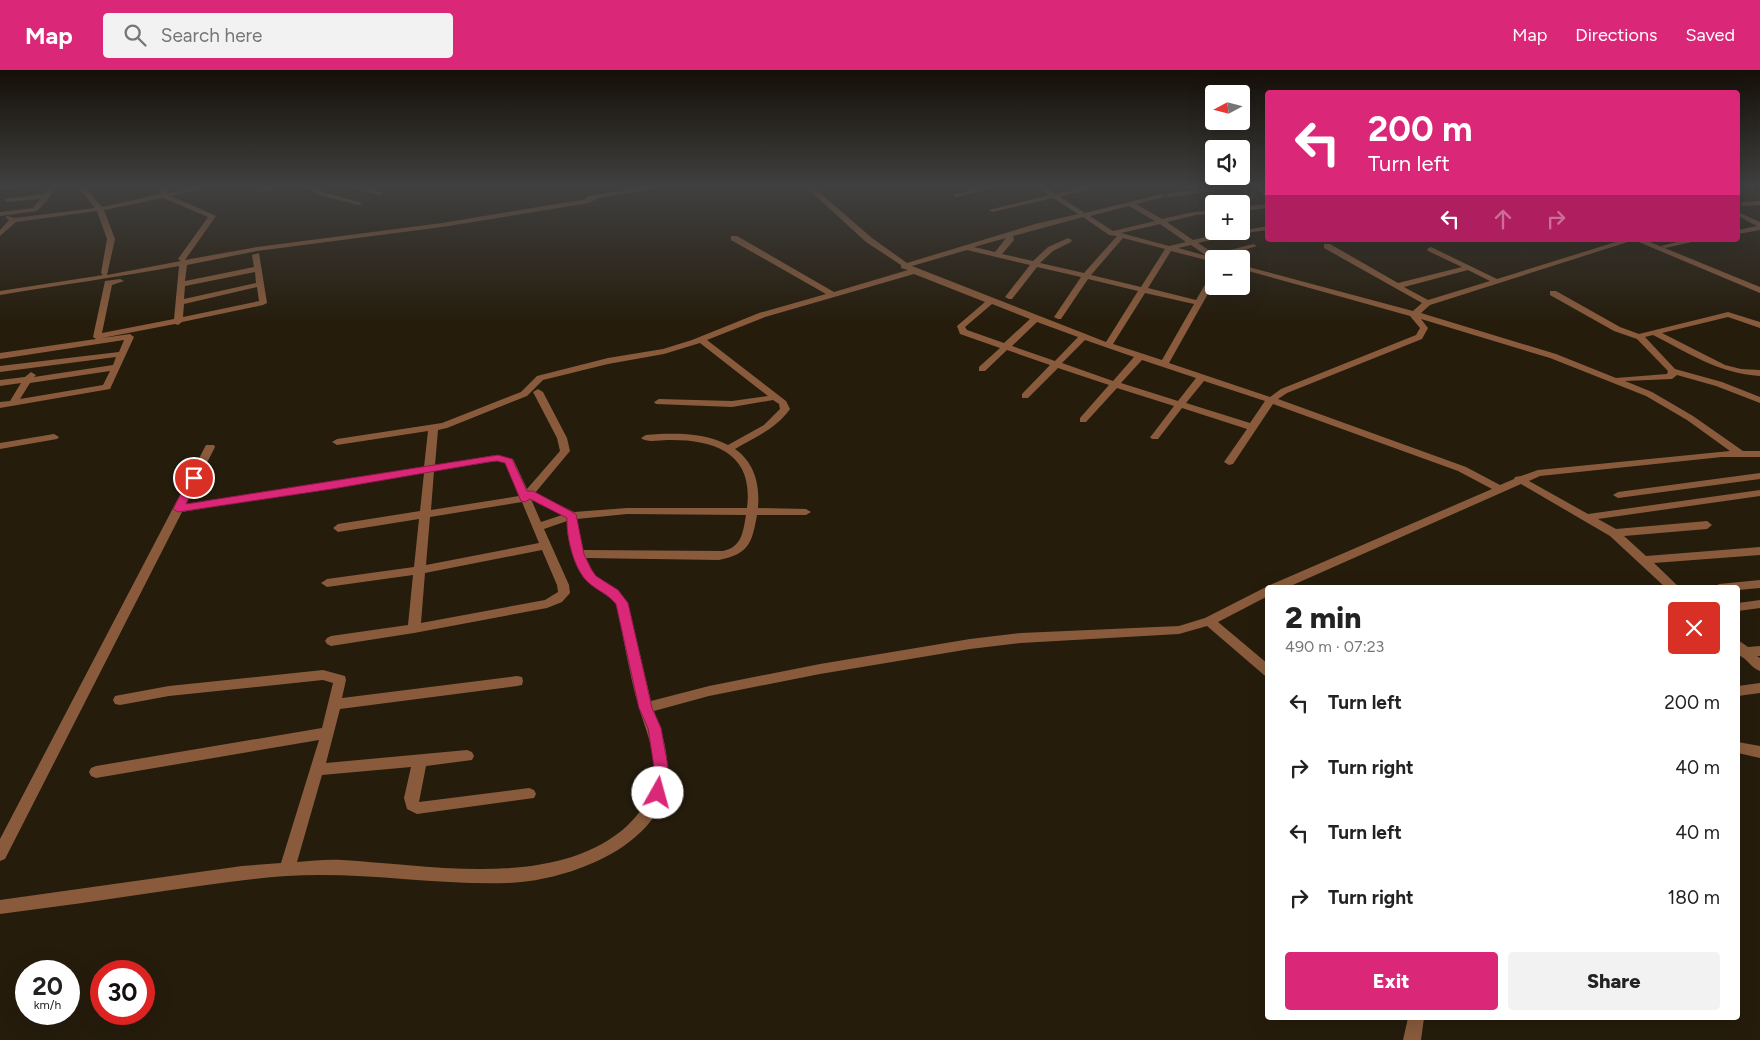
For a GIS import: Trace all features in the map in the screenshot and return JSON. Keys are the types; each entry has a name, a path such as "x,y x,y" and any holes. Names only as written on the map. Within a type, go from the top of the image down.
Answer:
{"street":[{"path":"105,273 111,239 108,231"},
{"path":"178,322 183,263 203,231"},
{"path":"90,278 105,273 183,263 271,247 393,231"},
{"path":"859,231 904,266 914,271 1083,337 1271,400 1462,469 1499,489"},
{"path":"904,266 1022,231"},
{"path":"1109,231 1121,236 1205,256"},
{"path":"1112,233 1119,231"},
{"path":"1176,231 1205,252"},
{"path":"997,256 1010,240 1009,235"},
{"path":"1058,317 1086,276 1121,236"},
{"path":"734,238 834,295"},
{"path":"1108,346 1169,248 1205,239"},
{"path":"1009,297 1035,264 1057,243 1068,240"},
{"path":"1414,315 1427,303 1624,242"},
{"path":"1643,242 1760,290"},
{"path":"1655,242 1760,285"},
{"path":"1665,246 1686,242"},
{"path":"1239,250 1253,246"},
{"path":"1327,246 1427,303"},
{"path":"967,248 1199,303"},
{"path":"1431,249 1498,282"},
{"path":"183,263 108,284 98,337 263,303 256,255"},
{"path":"182,284 258,268"},
{"path":"1397,286 1469,268"},
{"path":"1250,270 1512,343 1614,379 1670,405 1716,435 1739,453"},
{"path":"337,442 451,424 528,392 533,382 540,378 608,360 664,351 762,315 914,271"},
{"path":"0,293 90,278 135,275"},
{"path":"180,302 260,284"},
{"path":"1164,364 1205,292"},
{"path":"1553,293 1616,329 1640,337 1672,371 1719,384 1760,400"},
{"path":"991,301 960,326 961,329 969,335 1114,384 1252,427"},
{"path":"1640,337 1728,314 1760,325"},
{"path":"1229,462 1271,400 1297,384 1419,337 1424,328 1414,315"},
{"path":"982,369 1036,318"},
{"path":"1656,333 1732,371 1760,372"},
{"path":"1025,396 1083,337"},
{"path":"0,356 130,338 107,387 0,405"},
{"path":"700,339 775,397 783,404 785,409 782,414 762,429 728,448"},
{"path":"14,403 47,349"},
{"path":"0,369 122,354"},
{"path":"1082,420 1140,356"},
{"path":"0,383 116,367"},
{"path":"1614,379 1666,378 1672,376 1672,371"},
{"path":"1156,437 1202,377"},
{"path":"527,496 565,451 562,438 538,392"},
{"path":"660,402 728,405 754,403 775,397"},
{"path":"414,629 433,428"},
{"path":"578,554 695,557 730,554 745,543 752,512 754,483 741,457 728,448 693,438 674,436 646,438"},
{"path":"0,446 54,437"},
{"path":"0,854 210,447"},
{"path":"1281,585 1538,473 1561,469 1739,453 1760,454"},
{"path":"178,509 332,486 488,459 504,459 509,461 527,496 537,527 563,585 564,593 558,600 547,604 414,629 331,641"},
{"path":"1618,495 1760,476"},
{"path":"1519,480 1614,533 1671,585"},
{"path":"1738,480 1758,495"},
{"path":"1588,517 1758,495"},
{"path":"338,528 527,496 572,516"},
{"path":"537,527 572,516 626,511 806,512"},
{"path":"0,907 212,877 287,869 340,866 424,874 508,876 543,872 579,862 621,840 645,819 658,793 661,767 654,728 646,708 622,603 614,593 591,579 578,554 572,528 572,516"},
{"path":"1614,533 1707,525"},
{"path":"327,583 419,570 545,546"},
{"path":"1643,560 1760,551"},
{"path":"1740,586 1760,584"},
{"path":"646,708 709,691 970,644 1021,638 1179,630 1209,621 1265,593"},
{"path":"1740,607 1760,604"},
{"path":"1209,621 1265,669"},
{"path":"1740,650 1760,650"},
{"path":"1740,650 1760,666"},
{"path":"120,700 169,691 323,675 332,676 340,680 328,733 287,869"},
{"path":"336,704 516,681"},
{"path":"1740,691 1760,688"},
{"path":"96,772 328,733"},
{"path":"1740,748 1760,752"},
{"path":"317,770 467,756"},
{"path":"420,760 411,798 412,805 417,808 529,794"},
{"path":"1412,1040 1416,1020"}],"route":[{"path":"194,478 178,509 332,486 488,459 498,458 509,461 525,498 529,494 572,516 572,528 578,554 591,579 614,593 622,603 627,618 646,708 654,728 661,767 658,793"}]}
